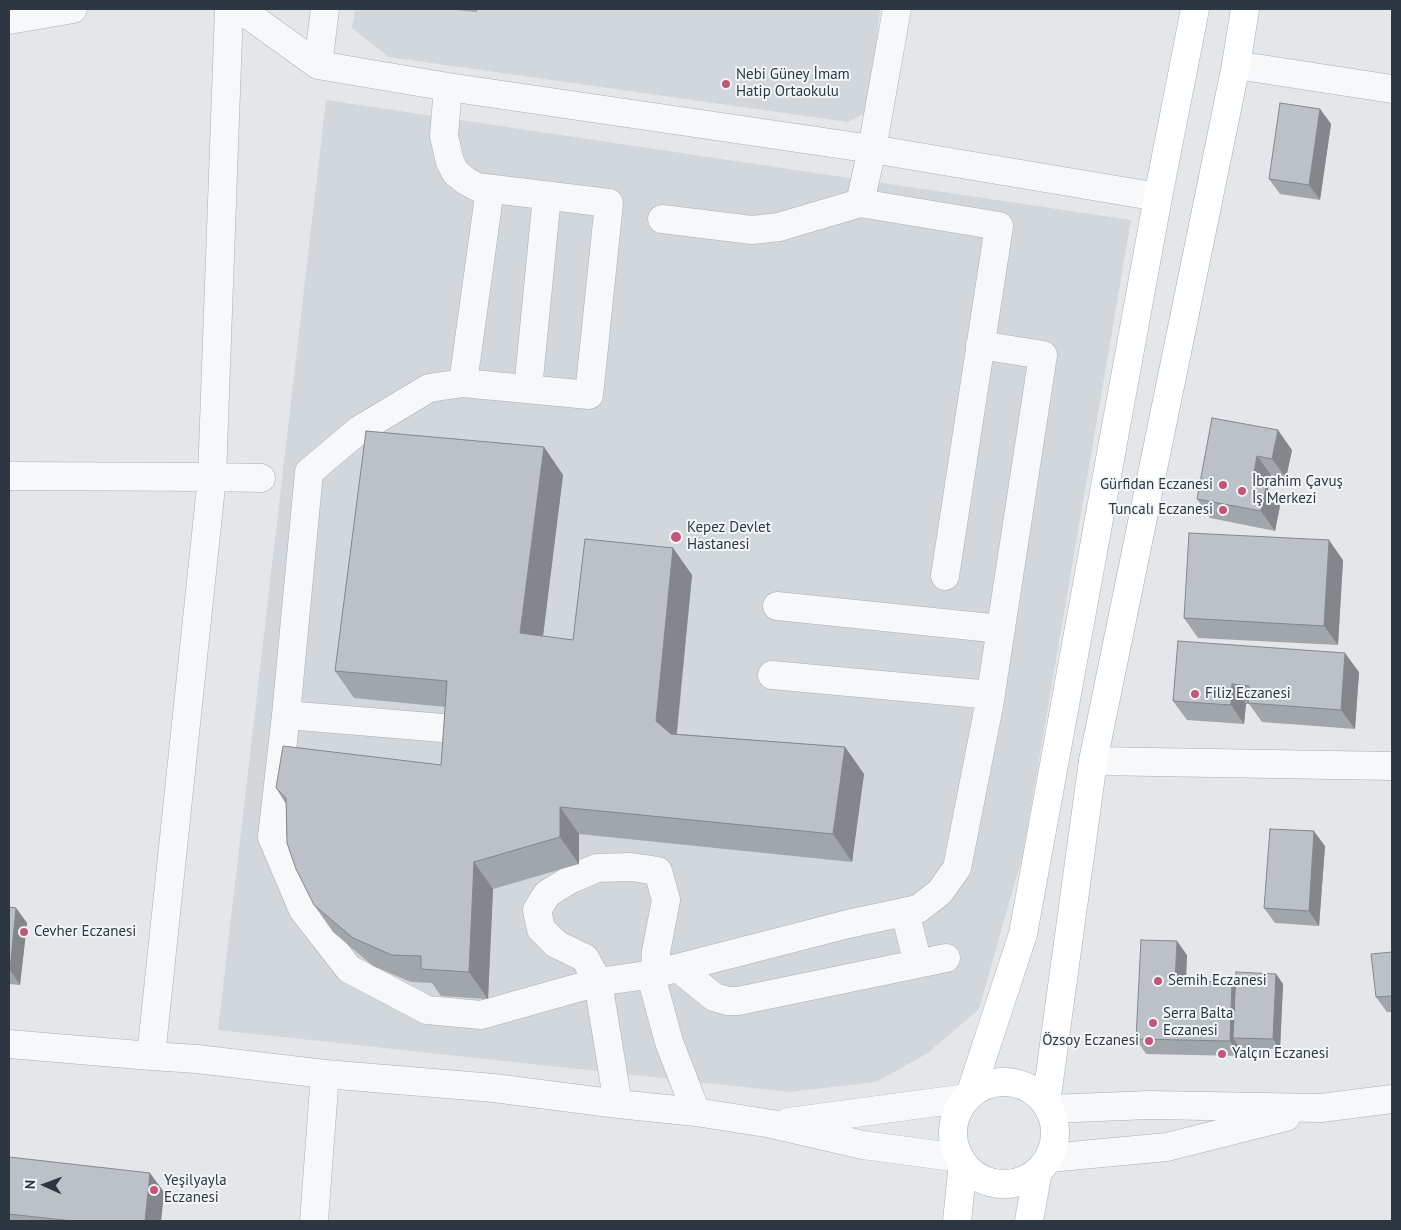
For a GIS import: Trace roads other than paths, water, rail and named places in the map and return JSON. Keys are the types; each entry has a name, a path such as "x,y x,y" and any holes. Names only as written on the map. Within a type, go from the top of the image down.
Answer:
{"main road":[{"path":"968,1096 1023,934 1158,197 1195,9"},
{"path":"1048,1106 1093,761 1236,65 1245,9"},
{"path":"1029,1221 1044,1165 1055,1142 1056,1134 1053,1117 1048,1106 1040,1096 1027,1086 1011,1082 995,1082 980,1087 968,1096 955,1118 954,1142 961,1160 975,1175 990,1182 1007,1184 1024,1180 1044,1165"},
{"path":"957,1221 961,1160"}],"street":[{"path":"9,20 73,9"},
{"path":"151,1056 212,477 229,9"},
{"path":"240,9 318,65 448,87 872,149 1158,197"},
{"path":"318,65 325,9"},
{"path":"860,203 872,149 897,9"},
{"path":"1236,65 1392,89"},
{"path":"448,87 444,136 450,162 456,173 466,181 477,187 608,204 590,395 463,383 430,388 359,430 309,472 286,715 272,837 303,910 349,969 427,1010 481,1015 598,982 666,971 848,924 918,909 940,892 957,868 991,695 1043,355 980,345"},
{"path":"463,383 490,189"},
{"path":"528,389 546,196"},
{"path":"662,219 752,230 779,227 860,203 999,226 944,576"},
{"path":"9,476 261,478"},
{"path":"777,606 1001,629"},
{"path":"772,675 991,695"},
{"path":"286,715 455,729"},
{"path":"1093,761 1392,766"},
{"path":"618,1104 598,982 585,958 556,944 541,929 537,910 547,894 571,879 597,868 630,866 658,871 666,900 656,952 666,971 714,997 728,1001 738,1001 946,958"},
{"path":"905,912 918,964"},
{"path":"666,971 654,987 669,1042 696,1112"},
{"path":"9,1044 197,1059 325,1074 494,1088 696,1112 772,1124 863,1145 961,1160"},
{"path":"314,1221 325,1074"},
{"path":"772,1124 968,1096"},
{"path":"1048,1106 1149,1105 1320,1108 1392,1100"},
{"path":"1044,1165 1167,1147 1320,1108"}],"place":[{"name":"Nebi Güney İmam Hatip Ortaokulu","path":"726,84"},
{"name":"Gürfidan Eczanesi","path":"1223,485"},
{"name":"İbrahim Çavuş İş Merkezi","path":"1242,491"},
{"name":"Tuncalı Eczanesi","path":"1223,510"},
{"name":"Kepez Devlet Hastanesi","path":"676,537"},
{"name":"Filiz Eczanesi","path":"1195,694"},
{"name":"Cevher Eczanesi","path":"24,932"},
{"name":"Semih Eczanesi","path":"1158,981"},
{"name":"Serra Balta Eczanesi","path":"1153,1023"},
{"name":"Özsoy Eczanesi","path":"1149,1041"},
{"name":"Yalçın Eczanesi","path":"1222,1054"},
{"name":"Yeşilyayla Eczanesi","path":"154,1190"}]}
